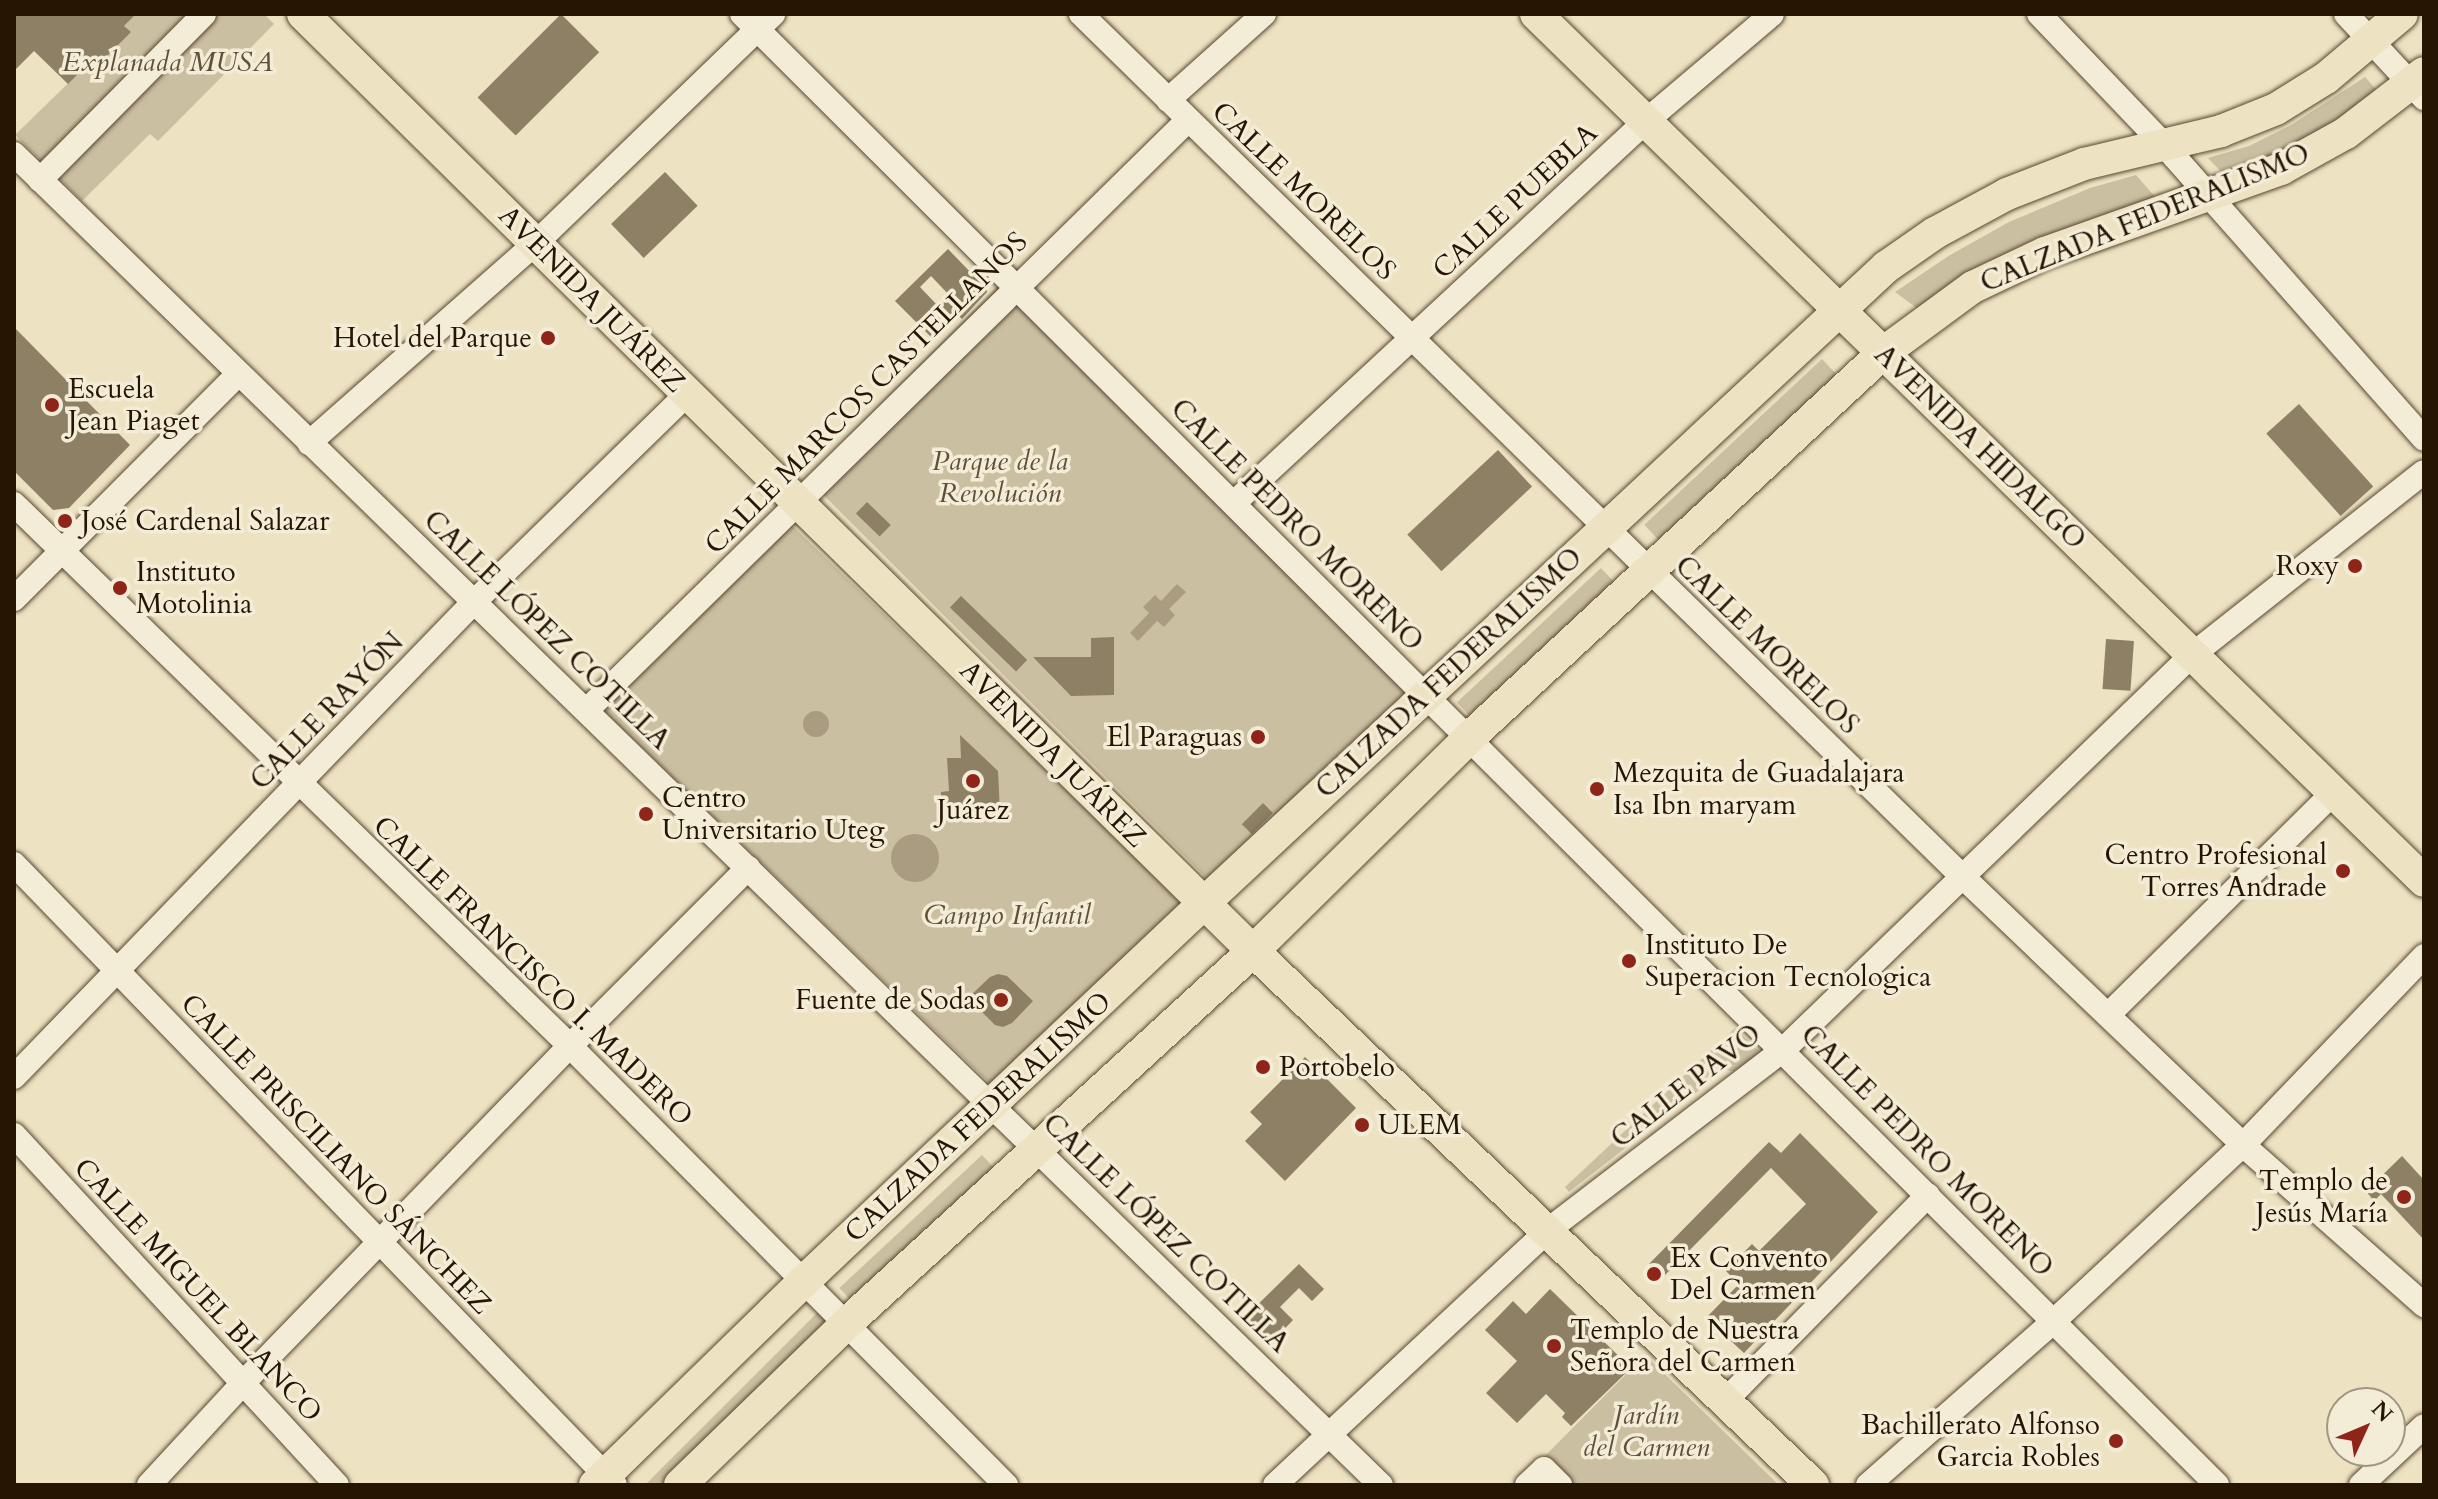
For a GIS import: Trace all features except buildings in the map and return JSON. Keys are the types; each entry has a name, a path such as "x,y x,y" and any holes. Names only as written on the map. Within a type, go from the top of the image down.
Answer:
{"main road":[{"name":"AVENIDA JUÁREZ","path":"303,14 1253,951 1813,1485"},
{"name":"AVENIDA HIDALGO","path":"1536,14 2424,881"},
{"name":"CALZADA FEDERALISMO","path":"605,1482 803,1282 1604,527 1886,267 1935,233 2007,194 2084,164 2221,131 2276,109 2326,78 2402,14"},
{"name":"CALZADA FEDERALISMO","path":"680,1485 846,1324 1253,951 1469,738 1883,353 1973,287 2045,253 2207,198 2281,169 2346,133 2420,85"}],"street":[{"path":"24,171 204,14"},
{"name":"CALLE MORELOS","path":"1081,14 1963,877 2243,1145 2424,1305"},
{"path":"1168,100 1264,14"},
{"name":"CALLE PUEBLA","path":"1234,503 1646,121 1772,14"},
{"path":"2039,14 2164,145 2207,198 2424,439"},
{"path":"2346,14 2420,85"},
{"path":"309,443 536,243 758,19"},
{"name":"CALLE PEDRO MORENO","path":"758,19 1016,287 2217,1485"},
{"name":"CALLE MARCOS CASTELLANOS","path":"587,710 1188,120"},
{"name":"CALLE LÓPEZ COTILLA","path":"24,171 475,601 1381,1485"},
{"path":"14,599 238,374"},
{"name":"CALLE RAYÓN","path":"14,1077 475,601 688,393"},
{"name":"CALLE PAVO","path":"1275,1485 1547,1231 1783,1050 2192,655 2424,472"},
{"name":"CALLE FRANCISCO I. MADERO","path":"14,504 570,1046 1006,1485"},
{"path":"2108,1015 2333,793"},
{"name":"CALLE PRISCILIANO SÁNCHEZ","path":"14,864 380,1242 605,1482"},
{"path":"149,1485 243,1383 570,1046 748,868"},
{"path":"1868,1485 2054,1321 2243,1145 2424,956"},
{"name":"CALLE MIGUEL BLANCO","path":"14,1135 337,1485"},
{"path":"1725,1401 1928,1195"},
{"path":"2361,1485 2424,1426"}],"green space":[{"name":"Explanada MUSA","path":"136,14 264,14 274,24 158,141 150,134 82,201 15,135 96,56 102,61 130,32 124,26"},
{"path":"2365,77 2383,97 2229,180 2208,158 2249,146 2291,125"},
{"path":"2136,175 2158,200 2108,213 2025,246 1918,309 1895,292 1950,255 2009,222 2090,188"},
{"name":"Parque de la Revolución","path":"1000,284 1413,697 1219,891 806,478"},
{"path":"1822,359 1840,378 1662,544 1644,525"},
{"name":"Campo Infantil","path":"776,510 1190,910 1007,1100 593,700"},
{"path":"1601,568 1619,587 1475,721 1457,702"},
{"path":"1735,1028 1765,1057 1744,1073 1725,1070 1569,1192 1565,1187"},
{"path":"982,1155 1000,1174 857,1307 839,1288"},
{"path":"820,1310 838,1328 680,1485 645,1485"},
{"name":"Jardín del Carmen","path":"1645,1355 1779,1485 1543,1485 1530,1471"}],"shaded area":[{"path":"1177,584 1186,592 1169,609 1175,615 1164,627 1157,621 1138,641 1130,633 1149,613 1143,607 1155,595 1161,601"},
{"path":"816,711 825,715 829,724 825,733 816,737 807,733 803,724 807,715"},
{"path":"915,834 932,841 939,858 932,875 915,882 898,875 891,858 898,841"}],"place":[{"name":"Hotel del Parque","path":"548,338"},
{"name":"Escuela Jean Piaget","path":"52,405"},
{"name":"José Cardenal Salazar","path":"65,521"},
{"name":"Roxy","path":"2355,566"},
{"name":"Instituto Motolinia","path":"120,588"},
{"name":"El Paraguas","path":"1258,737"},
{"name":"Juárez","path":"973,781"},
{"name":"Mezquita de Guadalajara Isa Ibn maryam","path":"1597,789"},
{"name":"Centro Universitario Uteg","path":"646,814"},
{"name":"Centro Profesional Torres Andrade","path":"2343,871"},
{"name":"Instituto De Superacion Tecnologica","path":"1629,961"},
{"name":"Fuente de Sodas","path":"1001,1000"},
{"name":"Portobelo","path":"1263,1067"},
{"name":"ULEM","path":"1362,1125"},
{"name":"Templo de Jesús María","path":"2404,1197"},
{"name":"Ex Convento Del Carmen","path":"1654,1274"},
{"name":"Templo de Nuestra Señora del Carmen","path":"1554,1346"},
{"name":"Bachillerato Alfonso Garcia Robles","path":"2116,1441"}]}
